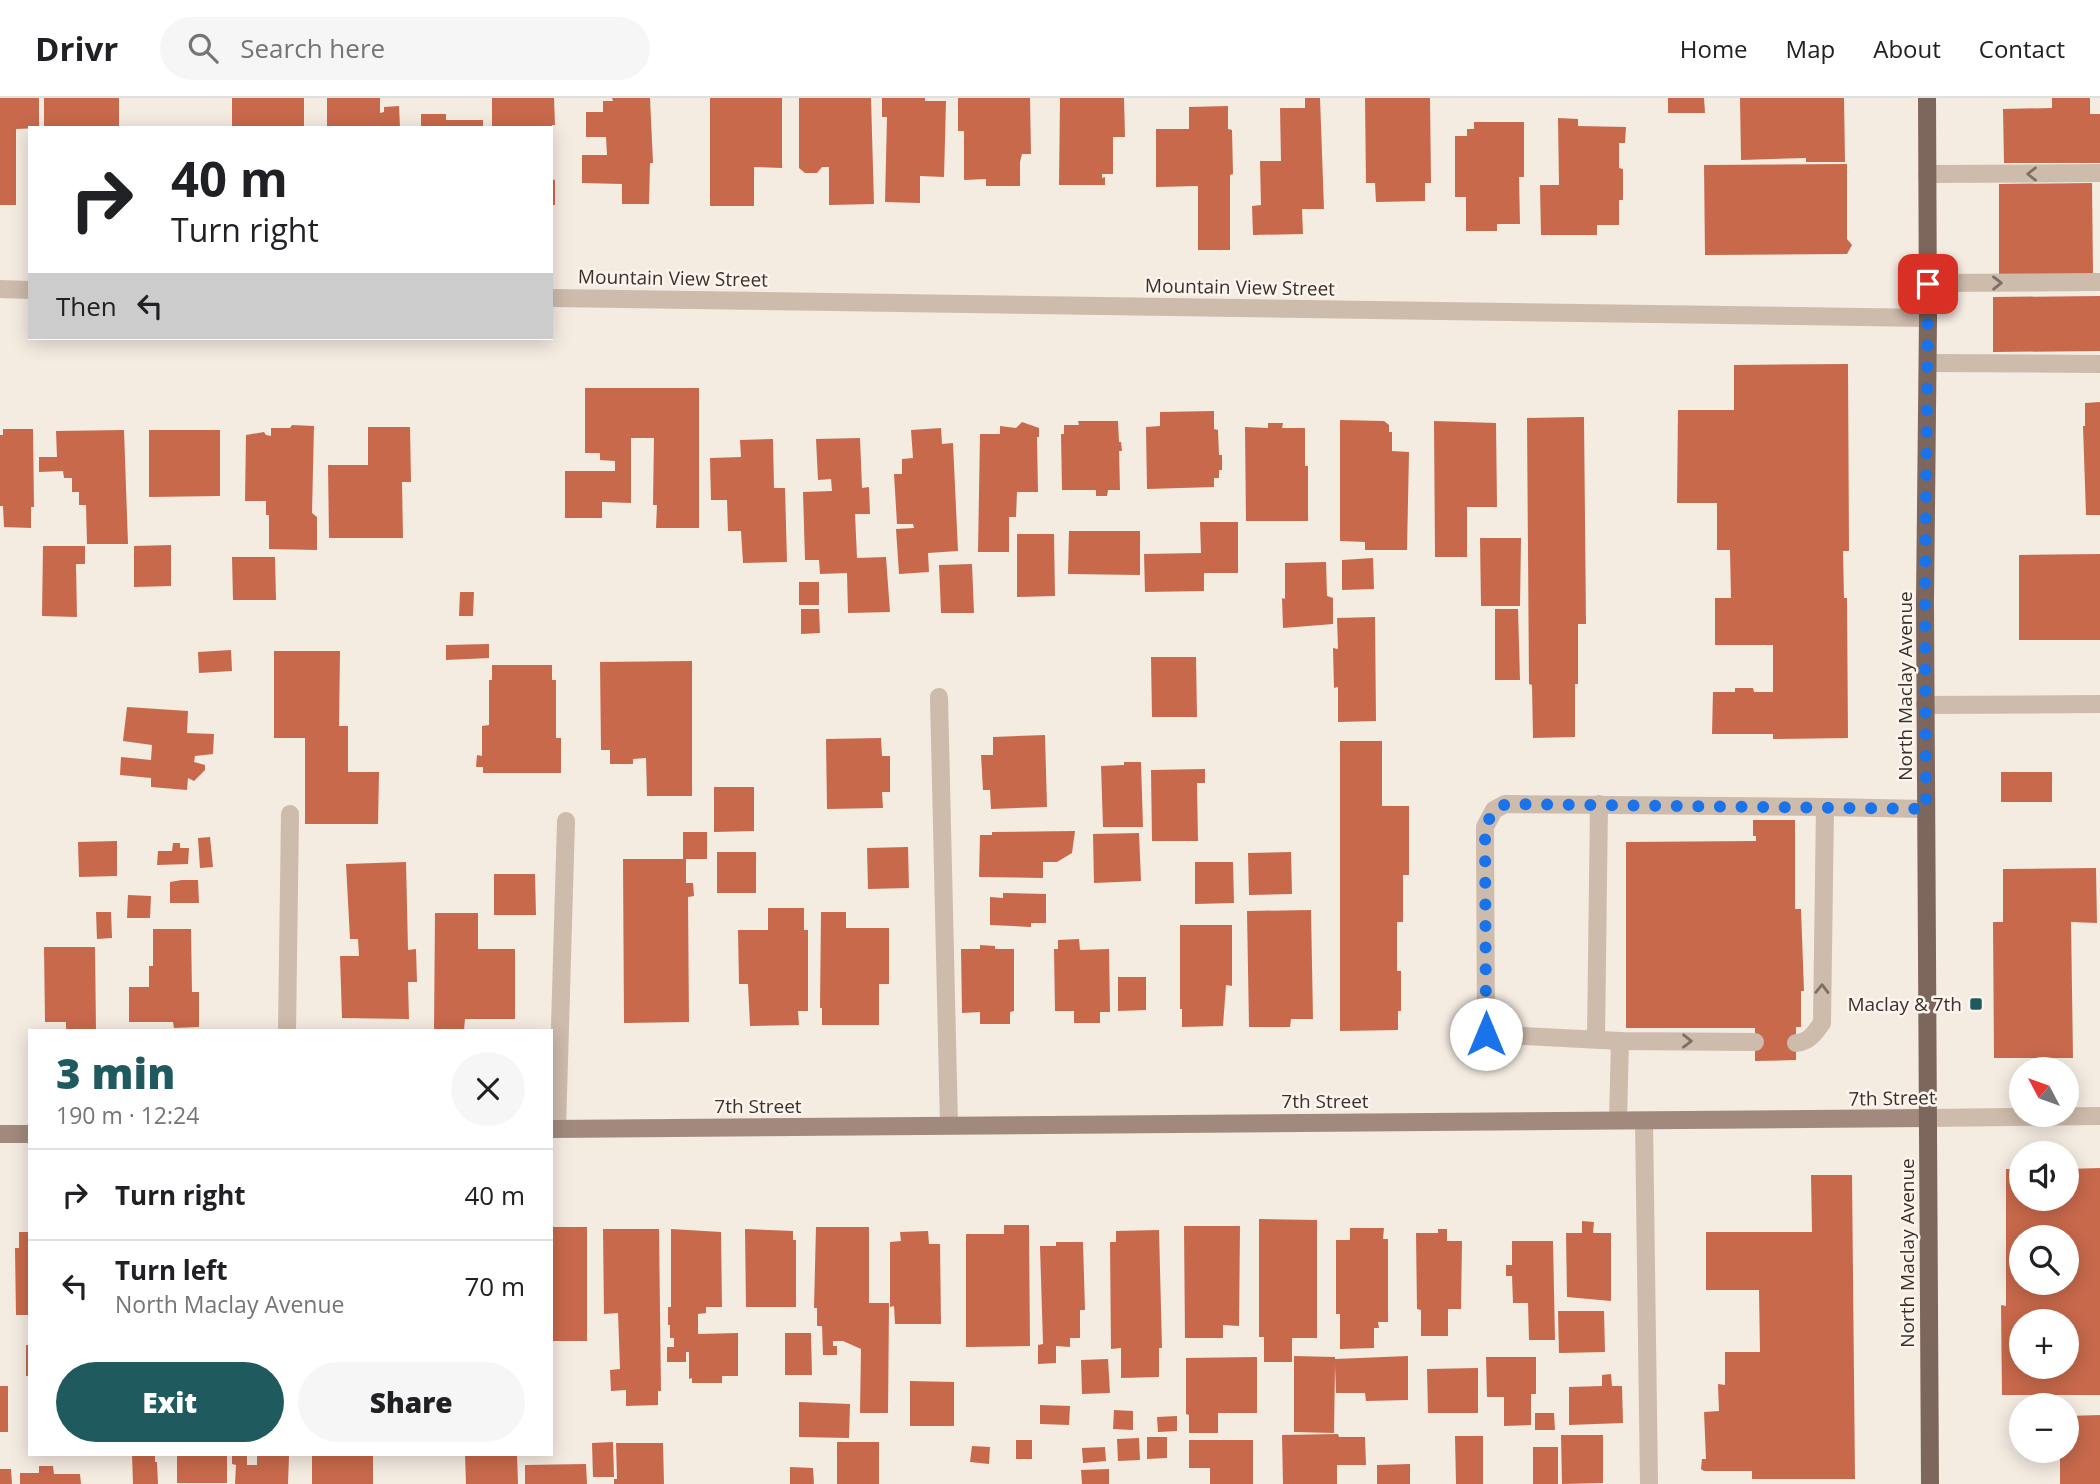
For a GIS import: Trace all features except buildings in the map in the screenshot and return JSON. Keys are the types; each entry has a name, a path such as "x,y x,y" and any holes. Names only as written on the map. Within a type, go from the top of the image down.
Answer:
{"main road":[{"name":"North Maclay Avenue","path":"1927,98 1926,809 1930,1484"}],"street":[{"path":"1927,174 2100,173"},
{"path":"1928,284 2100,282"},
{"path":"0,289 28,290"},
{"name":"Mountain View Street","path":"553,298 1928,318"},
{"path":"1928,363 2100,363"},
{"path":"939,697 949,1125"},
{"path":"1926,705 2100,704"},
{"path":"1755,1042 1620,1041 1486,1034 1485,827 1494,810 1506,804 1926,809"},
{"path":"1596,1039 1599,804"},
{"path":"1796,1043 1803,1043 1814,1035 1822,1023 1825,807"},
{"path":"286,1029 290,814"},
{"path":"554,1129 566,821"},
{"path":"1618,1120 1620,1041"},
{"name":"7th Street","path":"554,1129 2100,1116"},
{"path":"1644,1121 1648,1484"},
{"path":"0,1134 28,1134"}],"place":[{"name":"Maclay & 7th","path":"1976,1004"}],"route":[{"path":"1486,1034 1485,827 1494,810 1506,804 1926,809 1928,284"}]}
